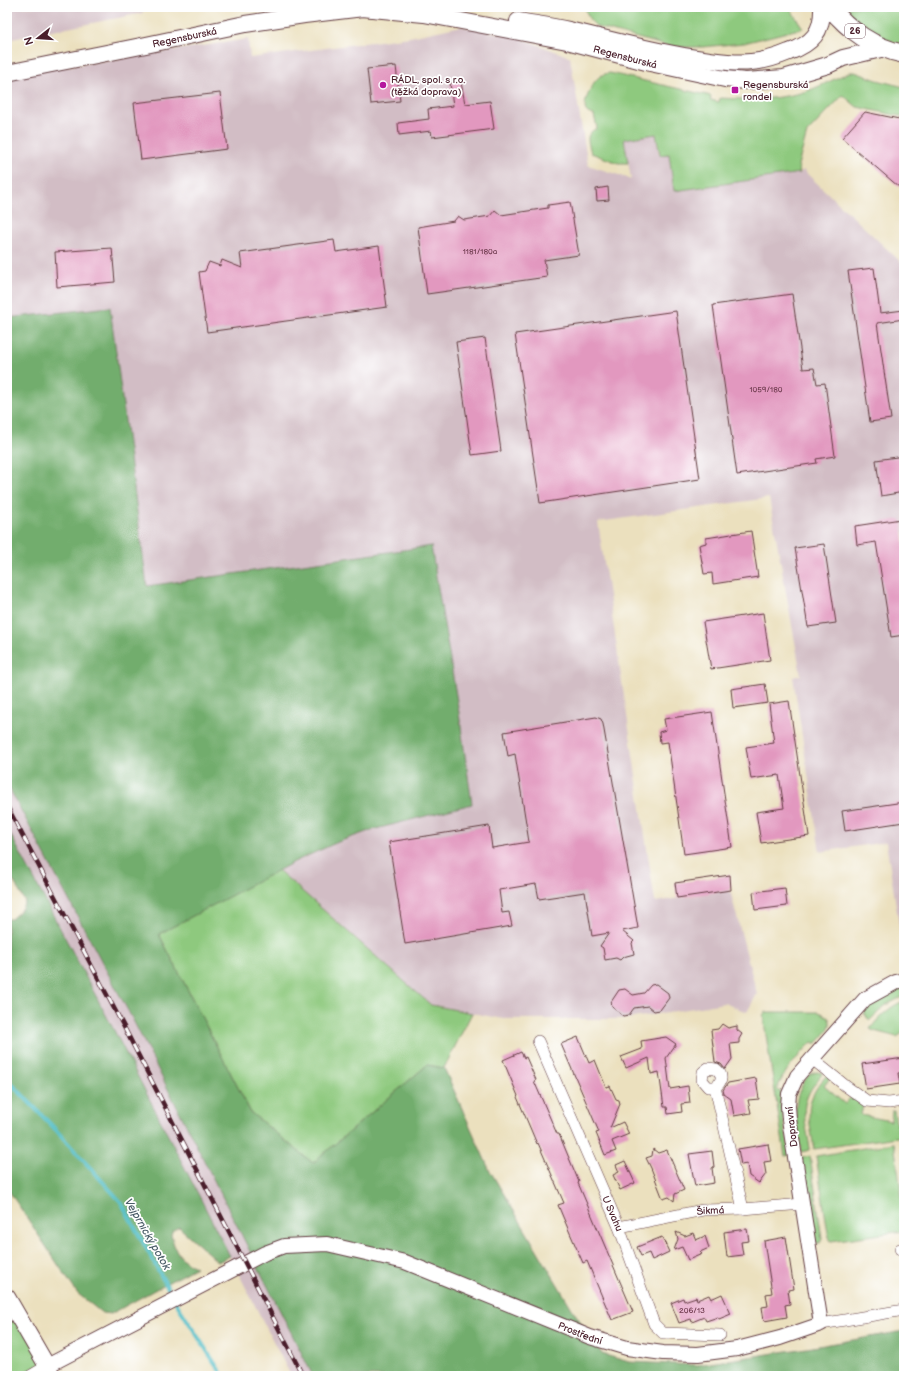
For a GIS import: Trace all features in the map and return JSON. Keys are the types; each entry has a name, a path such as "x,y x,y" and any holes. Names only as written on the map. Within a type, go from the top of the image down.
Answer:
{"main road":[{"name":"Regensburská","path":"7,73 245,24 362,8 390,7"},
{"name":"Regensburská","path":"414,7 461,11 566,29 680,56 723,62 751,62 773,58 799,48 812,40 819,29 822,7"},
{"name":"26","path":"830,7 846,26 868,40 904,54"},
{"name":"Regensburská","path":"362,8 424,14 567,41 650,63 746,82 784,78 828,65 843,58 886,48"},
{"path":"7,1297 50,1371"}],"street":[{"name":"Dopravní","path":"820,1324 788,1106 789,1094 797,1076 864,999 896,982 904,980"},
{"name":"U Svahu","path":"538,1041 618,1227 654,1324 663,1333 720,1335"},
{"path":"812,1058 847,1087 867,1101 889,1103 904,1101"},
{"path":"715,1087 743,1209"},
{"name":"Šikmá","path":"618,1227 703,1210 743,1209 803,1204"},
{"name":"Prostřední","path":"50,1371 164,1306 265,1253 284,1246 327,1244 405,1262 590,1337 627,1348 662,1353 698,1354 736,1349 780,1338 820,1324 904,1310"},
{"path":"30,1376 50,1371"}],"shaded area":[{"path":"7,7 142,7 143,13 7,40"},
{"path":"461,26 518,37 570,57 588,165 631,179 624,139 656,134 659,155 669,154 674,191 800,173 803,170 904,265 904,957 886,842 820,852 793,677 801,675 769,498 598,522 655,902 730,890 757,994 747,1012 724,1003 627,1019 503,1019 431,1005 278,870 338,842 372,830 431,546 147,586 110,308 7,318 7,78 11,75 248,39 250,58 410,37"},
{"path":"7,784 134,1022 313,1376 291,1376 115,1032 7,828"}],"green space":[{"path":"584,7 789,7 803,28 744,43 702,47 667,46 597,27 590,20"},
{"path":"840,7 904,7 904,45 877,36 854,20"},
{"path":"850,72 855,72 877,80 904,87 904,117 857,107 843,95 807,133 798,165 800,173 674,191 669,154 660,155 656,134 624,139 628,163 618,163 591,153 588,138 590,133 597,128 594,115 586,111 585,104 593,84 604,74 610,73 711,96 710,100 719,102 720,98 743,99 788,96 810,90"},
{"path":"110,307 147,586 431,546 459,713 472,804 372,830 338,842 296,861 159,934 251,1113 313,1163 427,1065 444,1068 489,1169 574,1312 602,1354 629,1362 697,1365 904,1331 904,1376 313,1376 134,1022 7,784 7,318"},
{"path":"7,828 115,1032 230,1256 218,1262 179,1227 173,1230 171,1234 174,1245 182,1258 196,1267 111,1314 102,1313 77,1293 7,1188 7,919 11,919 20,911 25,902 14,882 7,878"},
{"path":"278,870 431,1005 472,1013 444,1068 427,1065 313,1163 251,1113 159,934"},
{"path":"904,987 904,996 886,1005 870,1020 864,1015 866,1010 875,1002 887,994"},
{"path":"904,1001 904,1032 897,1037 870,1029 885,1012"},
{"path":"765,1012 819,1012 826,1015 830,1023 827,1032 816,1044 812,1042 792,1064 783,1077 777,1090 781,1092 781,1106 790,1155 785,1156 763,1016"},
{"path":"816,1072 823,1073 809,1093 804,1109 810,1150 801,1152 796,1125 797,1099 806,1078 810,1074"},
{"path":"827,1075 830,1078 824,1086 845,1104 852,1096 863,1104 861,1115 891,1121 892,1110 894,1110 897,1130 904,1129 904,1136 814,1149 809,1110 814,1093"},
{"path":"894,1143 904,1211 904,1231 831,1241 829,1240 816,1156"},
{"path":"810,1156 822,1239 820,1243 815,1243 801,1158"},
{"path":"7,1297 52,1376 7,1376"}],"building":[{"name":"RÁDL, spol. s r.o. (těžká doprava)","path":"396,66 400,101 371,104 367,69"},
{"path":"461,82 465,104 490,101 494,129 432,137 431,131 399,135 398,123 429,119 428,109 453,106 450,83"},
{"path":"220,93 227,149 141,160 134,103"},
{"path":"865,112 904,120 904,181 899,187 842,138"},
{"path":"608,187 609,200 597,201 596,189"},
{"path":"570,202 579,255 544,260 547,277 427,294 418,227 454,221 458,216 464,220 490,216 495,210 501,215 548,208 548,205"},
{"path":"334,240 336,252 379,246 387,307 207,332 199,272 205,271 209,262 220,266 222,260 242,268 240,253"},
{"path":"112,248 115,282 57,287 55,252"},
{"path":"874,268 880,313 904,310 904,319 877,323 891,419 870,422 848,271"},
{"path":"792,294 803,369 814,368 817,384 825,383 835,456 816,459 817,463 737,475 713,305"},
{"path":"676,311 700,479 540,503 515,334"},
{"path":"485,338 501,451 472,455 456,342"},
{"path":"904,456 904,492 881,496 876,460"},
{"path":"901,519 904,540 904,635 891,637 876,542 857,545 855,526"},
{"path":"751,531 758,577 713,584 712,573 704,574 699,545 706,543 706,538"},
{"path":"824,544 836,623 808,627 795,548"},
{"path":"763,613 770,660 711,669 703,622"},
{"path":"765,684 768,703 733,708 731,689"},
{"path":"789,701 809,836 761,843 756,812 784,808 779,775 751,779 746,747 774,743 769,704"},
{"path":"712,712 732,847 684,854 668,742 660,743 659,732 666,730 664,719"},
{"path":"596,717 601,719 603,724 638,928 622,931 634,941 632,943 634,954 623,957 620,960 616,958 605,960 603,948 600,946 609,933 592,936 585,892 539,899 536,884 499,890 502,913 509,912 512,926 405,944 389,842 489,826 492,848 529,842 515,754 508,756 504,732"},
{"path":"904,802 904,822 845,831 842,811"},
{"path":"730,875 731,890 677,898 675,883"},
{"path":"785,888 787,906 755,910 753,892"},
{"path":"656,984 668,993 669,998 660,1010 654,1011 648,1006 634,1008 629,1015 623,1016 612,1007 611,1002 619,990 625,989 633,995 644,993 651,985"},
{"path":"722,1024 728,1028 737,1026 737,1030 742,1034 739,1039 739,1043 730,1044 732,1059 725,1069 721,1064 715,1062 711,1030 718,1029"},
{"path":"578,1037 589,1063 595,1060 606,1087 610,1086 616,1099 619,1100 620,1104 610,1128 623,1122 629,1134 612,1141 616,1151 605,1155 596,1133 599,1132 561,1044"},
{"path":"666,1037 676,1044 666,1058 670,1089 688,1086 690,1103 681,1104 682,1112 668,1114 667,1107 664,1107 659,1072 651,1074 649,1058 626,1068 621,1057 642,1049 641,1041"},
{"path":"521,1052 524,1058 526,1057 536,1080 534,1081 557,1134 559,1134 579,1182 578,1183 633,1312 612,1320 587,1261 583,1263 563,1217 558,1205 564,1203 538,1143 537,1144 503,1060"},
{"path":"904,1058 904,1072 898,1073 900,1084 866,1089 862,1064"},
{"path":"756,1078 759,1099 748,1100 751,1113 734,1116 731,1099 724,1094 723,1090 728,1083"},
{"path":"768,1144 771,1161 764,1162 766,1174 759,1183 749,1176 747,1164 741,1165 738,1149"},
{"path":"653,1149 658,1153 667,1150 684,1190 675,1194 674,1201 669,1197 663,1199 646,1158 652,1156"},
{"path":"712,1151 714,1183 695,1186 689,1154"},
{"path":"625,1161 635,1183 620,1190 613,1175 619,1172 616,1165"},
{"path":"747,1229 749,1241 741,1242 743,1255 727,1257 724,1232"},
{"path":"676,1232 685,1236 693,1233 696,1240 705,1236 709,1248 700,1252 702,1254 688,1260 682,1247 674,1250 678,1239"},
{"path":"662,1237 669,1252 652,1260 649,1253 641,1256 637,1247"},
{"path":"786,1237 794,1289 788,1290 790,1304 785,1305 787,1317 764,1321 762,1307 768,1306 766,1294 772,1293 764,1241"},
{"path":"722,1294 731,1314 719,1319 718,1317 706,1321 704,1317 692,1322 691,1319 679,1323 671,1303 683,1298 684,1301 696,1297 697,1300 709,1295 711,1299"}],"waterway":[{"name":"Vejprnický potok","path":"7,1079 55,1129 121,1202 175,1301 223,1376"}],"railway":[{"path":"7,806 124,1027 303,1376"}],"place":[{"name":"RÁDL, spol. s r.o. (těžká doprava)","path":"383,85"},
{"name":"Regensburská rondel","path":"735,90"}]}
